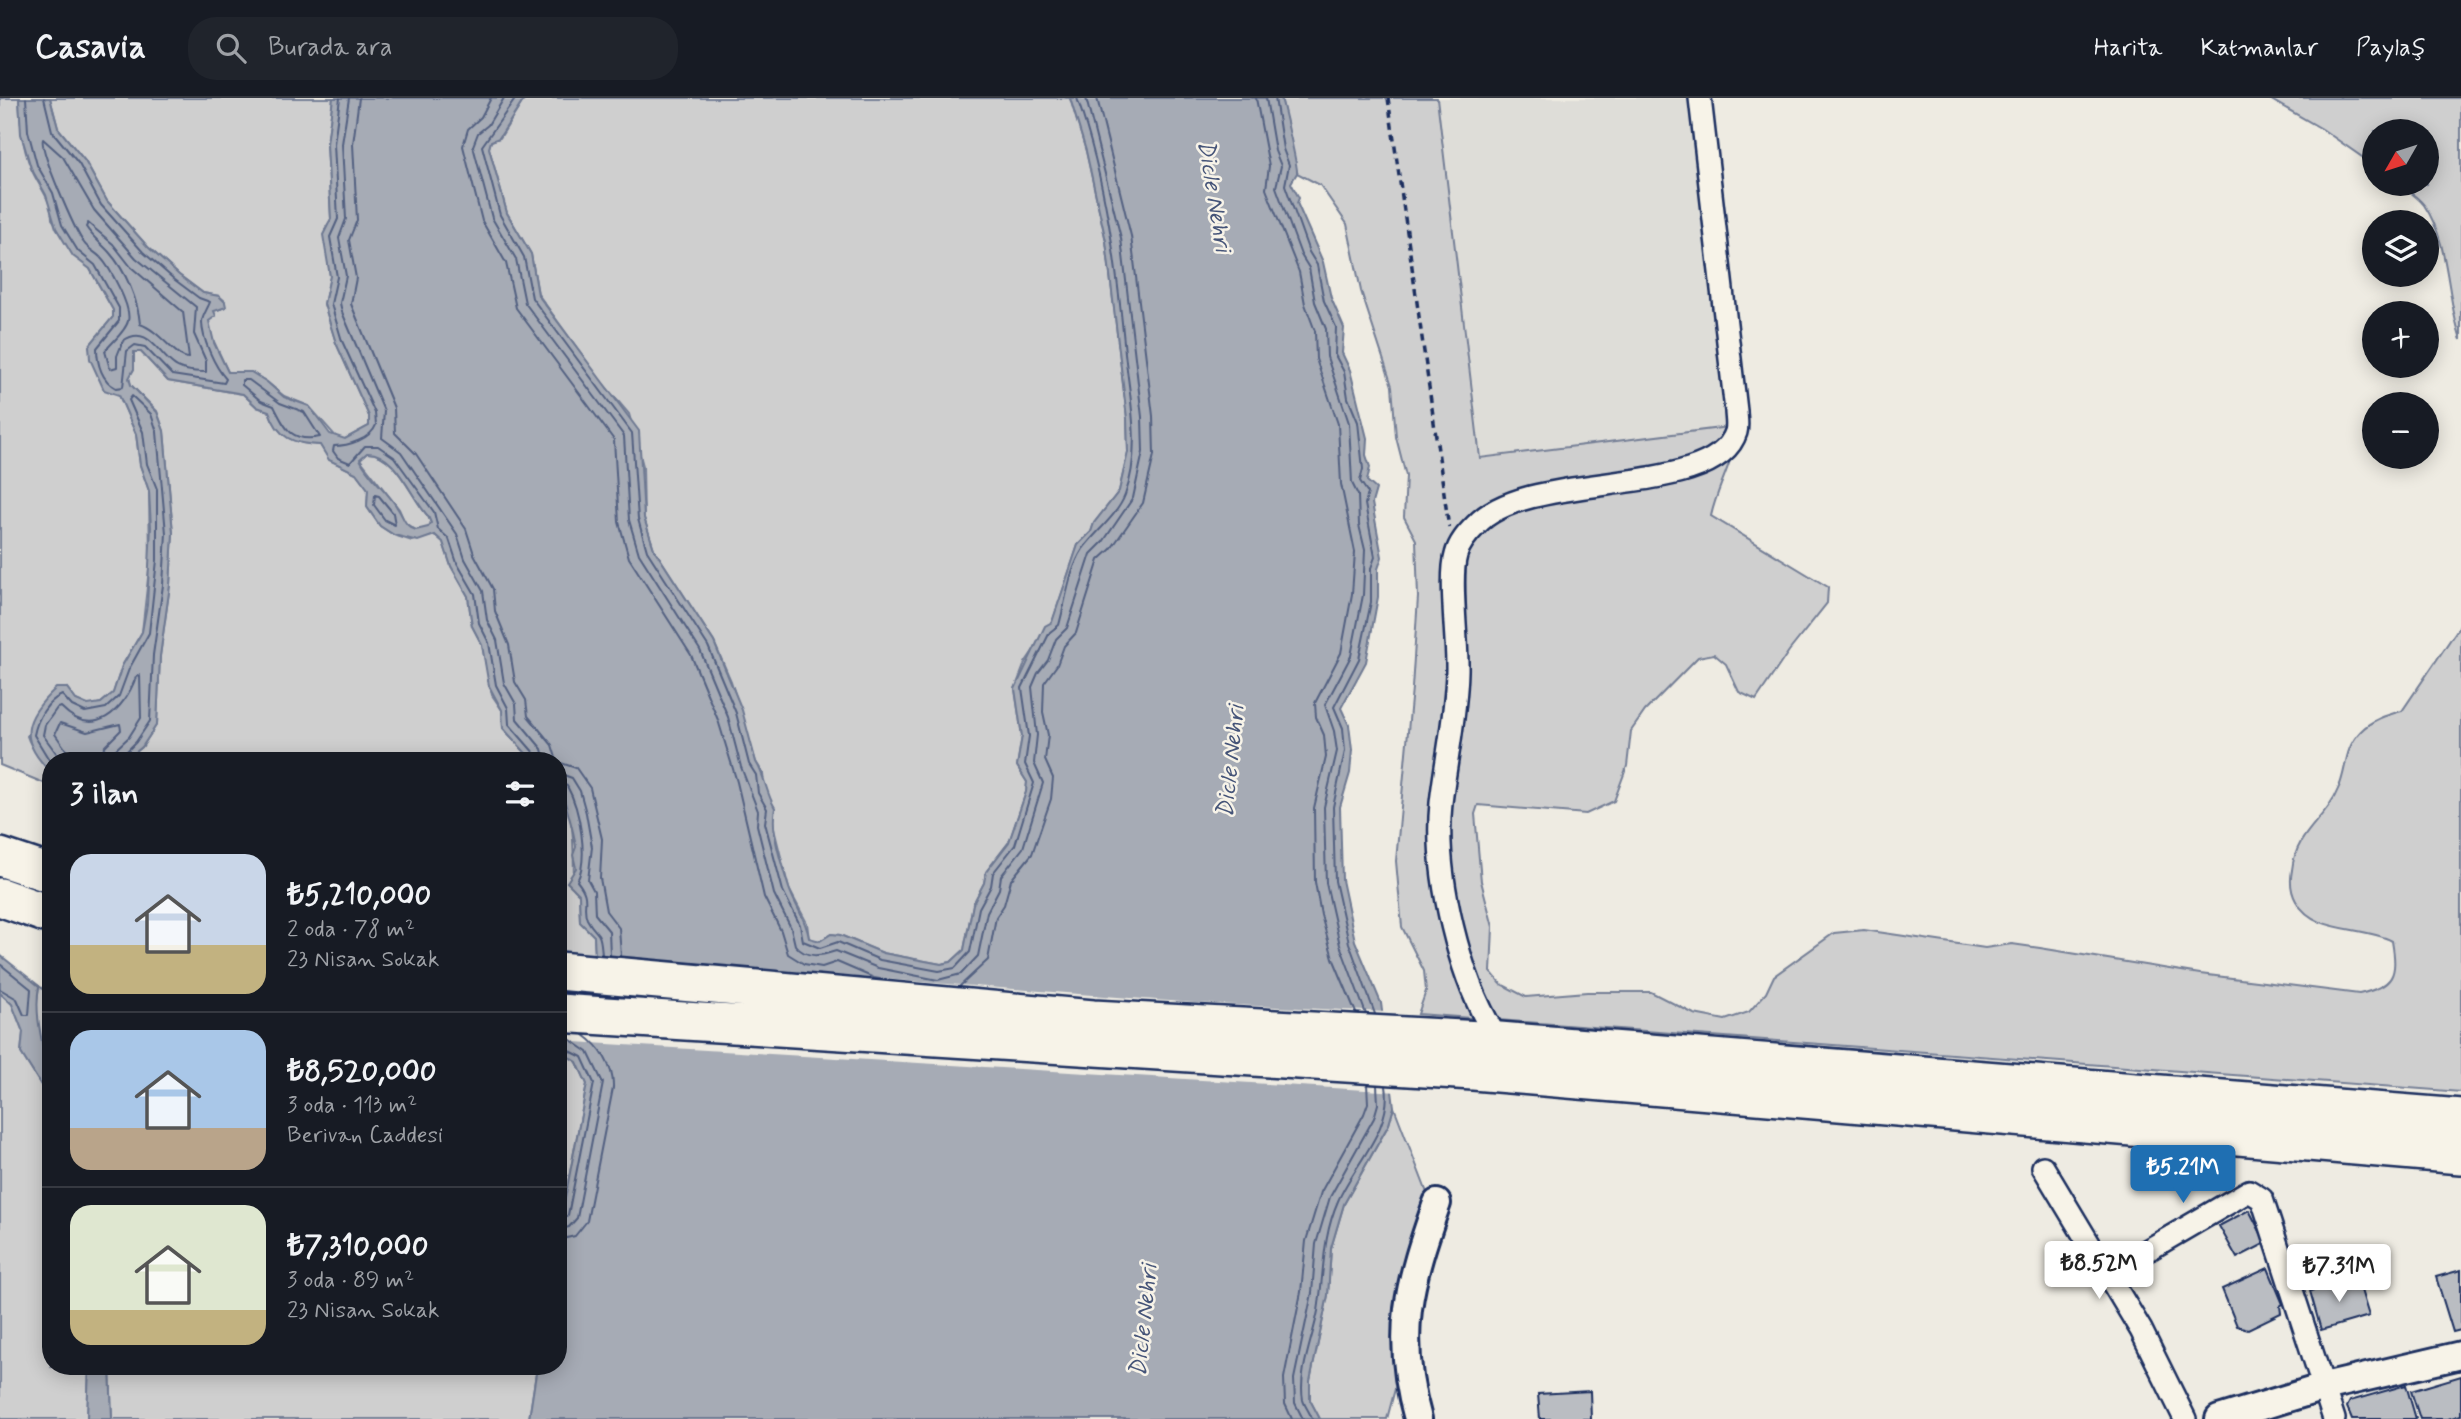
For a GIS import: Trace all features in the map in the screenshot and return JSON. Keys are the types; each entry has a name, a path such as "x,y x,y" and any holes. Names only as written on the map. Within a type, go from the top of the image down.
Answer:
{"highway":[{"path":"0,857 42,871"},
{"path":"0,897 42,912"},
{"path":"567,972 1093,1019 1481,1050 2461,1118"},
{"path":"567,1013 1481,1050 2461,1155"}],"street":[{"path":"1481,1050 1485,1020 1459,948 1446,889 1440,839 1441,803 1455,712 1458,670 1455,557 1463,539 1499,506 1524,497 1678,472 1716,457 1732,441 1737,430 1736,411 1700,98"},
{"path":"2043,1167 2141,1330 2185,1419"},
{"path":"2107,1274 2249,1191 2262,1199 2334,1419"},
{"path":"1418,1419 1408,1385 1404,1355 1407,1300 1417,1260 1437,1203"},
{"path":"2219,1419 2324,1387 2461,1355"}],"path":[{"path":"1388,98 1455,557"}],"shaded area":[{"path":"0,98 19,98 25,151 50,205 52,219 90,269 113,310 113,317 89,346 119,395 136,434 140,465 149,491 150,560 142,632 122,666 113,693 101,703 88,706 76,700 67,688 27,736 42,762 42,782 0,765"},
{"path":"50,98 333,98 327,144 331,219 325,229 330,277 324,304 336,343 369,416 369,426 345,439 338,439 309,406 284,396 251,372 228,372 210,333 209,321 213,311 221,309 225,301 219,296 203,293 179,275 148,247 107,201 85,161 58,128"},
{"path":"525,98 1070,98 1086,151 1106,241 1127,418 1128,452 1119,491 1094,523 1091,532 1078,545 1052,623 1025,663 1015,689 1022,736 1017,766 1027,782 1026,792 1009,842 986,872 984,883 973,904 964,950 951,962 941,964 883,953 840,935 831,934 820,941 809,939 807,923 789,889 772,821 775,808 764,790 763,773 756,762 731,681 714,642 654,549 644,518 643,466 629,414 601,381 538,294 531,254 507,213 489,148 491,141 500,138"},
{"path":"1281,98 1437,98 1480,458 1737,426 1730,461 1711,516 1828,587 1827,603 1789,651 1756,700 1739,692 1726,664 1714,654 1698,657 1645,711 1631,731 1627,766 1614,801 1586,814 1478,805 1475,814 1481,881 1493,927 1491,972 1501,984 1526,997 1587,992 1651,992 1694,1014 1725,1020 1749,1012 1766,993 1774,976 1834,933 1864,930 1985,948 2012,944 2200,974 2359,994 2371,991 2391,978 2394,963 2392,941 2327,924 2304,912 2292,890 2295,857 2305,835 2327,808 2339,787 2348,752 2355,738 2374,721 2402,711 2461,624 2461,1092 1418,1014 1426,991 1424,971 1402,927 1396,861 1418,597 1416,540 1404,517 1406,476 1396,437 1392,386 1361,291 1347,224 1320,185 1297,173"},
{"path":"1437,98 1700,98 1737,426 1480,458"},
{"path":"2268,98 2461,98 2461,340 2439,236 2439,210 2427,210 2414,196 2440,196 2440,119 2362,119 2362,157 2322,129"},
{"path":"134,352 141,352 168,381 243,394 257,407 269,411 277,428 288,438 320,445 330,460 356,473 368,489 367,507 380,526 394,535 412,541 435,535 443,542 451,566 468,596 472,626 482,645 492,695 502,710 503,728 525,752 136,752 157,724 160,656 170,585 173,533 164,431 157,411 131,385 129,377 134,369"},
{"path":"367,453 377,455 395,468 428,516 431,523 428,528 416,530 405,523 399,509 360,459"},
{"path":"567,807 574,848 574,889 579,894 580,922 594,936 595,957 567,955"},
{"path":"39,986 42,988 42,1049 38,1031"},
{"path":"0,993 12,1004 23,1032 21,1053 42,1087 42,1375 89,1375 87,1419 0,1419"},
{"path":"567,1056 577,1062 587,1084 567,1188"},
{"path":"1394,1107 1434,1211 1404,1355 1387,1419 1320,1419 1310,1400 1310,1380 1328,1295 1331,1248 1344,1204 1389,1124"},
{"path":"110,1375 536,1375 529,1419 112,1419"}],"water":[{"name":"Dicle Nehri","path":"19,98 50,98 58,128 85,161 107,201 148,247 179,275 203,293 219,296 225,302 226,307 214,311 216,316 209,321 214,343 228,372 251,372 284,397 309,406 330,434 345,439 369,426 369,416 336,343 324,304 330,276 323,235 331,219 327,144 333,98 525,98 499,138 491,141 489,148 507,213 531,254 538,295 639,431 644,518 654,549 714,642 742,710 756,762 775,808 775,838 783,869 809,938 820,941 831,934 840,935 883,953 941,964 951,962 964,950 973,904 984,883 986,872 1009,842 1026,792 1027,782 1017,766 1022,736 1015,689 1045,626 1052,622 1078,545 1091,532 1094,523 1119,491 1128,452 1127,418 1106,241 1086,151 1070,98 1281,98 1297,169 1291,183 1323,262 1331,298 1344,328 1342,353 1350,370 1367,438 1366,455 1370,467 1367,481 1376,489 1372,503 1382,557 1378,569 1378,597 1366,662 1341,708 1349,725 1352,750 1350,773 1340,807 1342,880 1355,941 1381,1003 1394,1107 1389,1124 1344,1204 1331,1248 1328,1295 1310,1381 1310,1400 1320,1419 529,1419 536,1375 567,1375 567,1188 587,1084 577,1062 567,1056 567,954 595,956 594,936 580,922 579,894 567,882 576,868 573,855 576,847 567,808 567,752 525,752 503,728 502,710 489,686 482,645 472,626 468,596 451,566 443,542 435,535 418,541 394,535 380,526 367,507 368,489 356,473 329,460 320,445 288,438 277,428 269,411 257,407 243,394 168,381 141,352 134,352 134,369 129,378 131,385 157,412 164,431 173,533 170,585 160,656 157,724 136,752 42,752 42,762 29,739 31,719 37,709 56,688 67,688 76,700 88,705 101,703 113,693 122,666 142,632 147,605 151,527 149,491 140,465 136,434 119,395 104,390 90,359 89,346 113,317 113,310 90,269 73,256 56,228 46,195 31,168 21,134","holes":["367,453 386,460 402,477 428,516 431,523 428,527 412,529 360,459"]},
{"path":"0,955 39,986 42,1087 21,1053 23,1032 12,1004 0,993"},
{"path":"89,1375 110,1375 112,1419 87,1419"}],"pier":[{"path":"567,955 1195,1003 1386,1012 1398,1092 567,1042"}],"building":[{"path":"2249,1210 2266,1243 2237,1258 2219,1226"},
{"path":"2268,1268 2283,1304 2280,1306 2281,1313 2248,1329 2237,1326 2222,1289"},
{"path":"2461,1270 2461,1330 2453,1332 2436,1277"},
{"path":"2357,1277 2369,1316 2321,1330 2310,1291"},
{"path":"2461,1376 2461,1415 2448,1419 2420,1419 2411,1391"},
{"path":"2406,1385 2416,1419 2352,1419 2347,1407 2350,1401"},
{"path":"1590,1391 1591,1419 1540,1419 1538,1394"}]}
